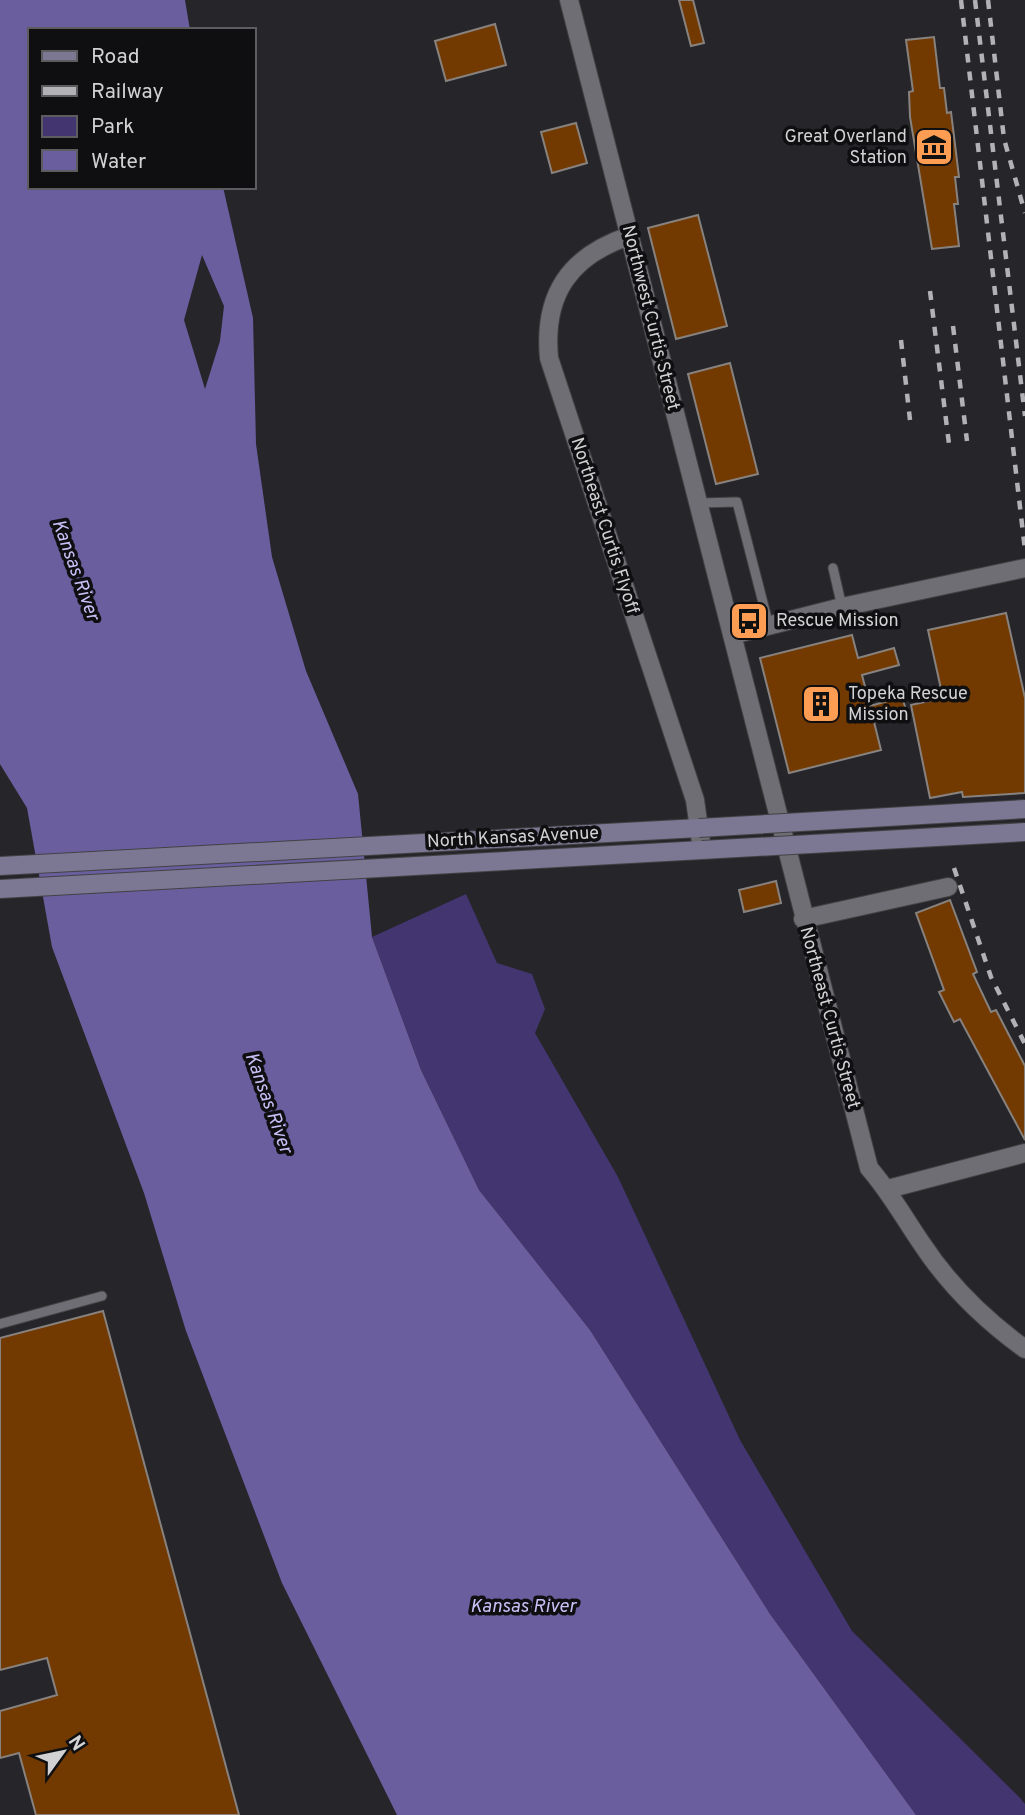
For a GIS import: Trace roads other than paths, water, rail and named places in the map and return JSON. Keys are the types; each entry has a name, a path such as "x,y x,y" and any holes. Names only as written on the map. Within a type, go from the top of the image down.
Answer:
{"main road":[{"name":"North Kansas Avenue","path":"0,866 1025,809"},
{"name":"North Kansas Avenue","path":"0,889 1025,832"}],"street":[{"name":"Northwest Curtis Street","path":"569,0 732,635"},
{"name":"Northeast Curtis Flyoff","path":"629,236 583,258 565,278 551,309 549,358 695,800 702,850"},
{"path":"732,635 842,607 1025,568"},
{"name":"Northeast Curtis Street","path":"732,635 869,1168 888,1189 945,1275 979,1311 1025,1349"},
{"path":"803,919 948,887"},
{"path":"888,1189 1025,1153"}],"lane":[{"path":"698,503 737,502 769,626"},
{"path":"833,568 842,607"},
{"path":"0,1324 102,1296"}],"water":[{"name":"Kansas River","path":"0,0 185,0 190,28 28,28 28,189 223,189 253,318 256,444 272,557 306,671 358,794 372,937 421,1070 479,1190 590,1330 770,1614 916,1815 397,1815 282,1583 186,1331 144,1193 52,947 27,808 0,764","holes":["202,255 224,306 220,341 205,389 184,320"]}],"railway":[{"path":"961,0 1025,550"},
{"path":"975,0 1025,416"},
{"path":"988,0 1004,139 1025,213"},
{"path":"930,291 949,444"},
{"path":"953,326 967,441"},
{"path":"901,340 910,420"},
{"path":"954,868 991,977 1025,1044"}],"place":[{"name":"Great Overland Station","path":"934,147"},
{"name":"Rescue Mission","path":"749,621"},
{"name":"Topeka Rescue Mission","path":"821,704"}]}
